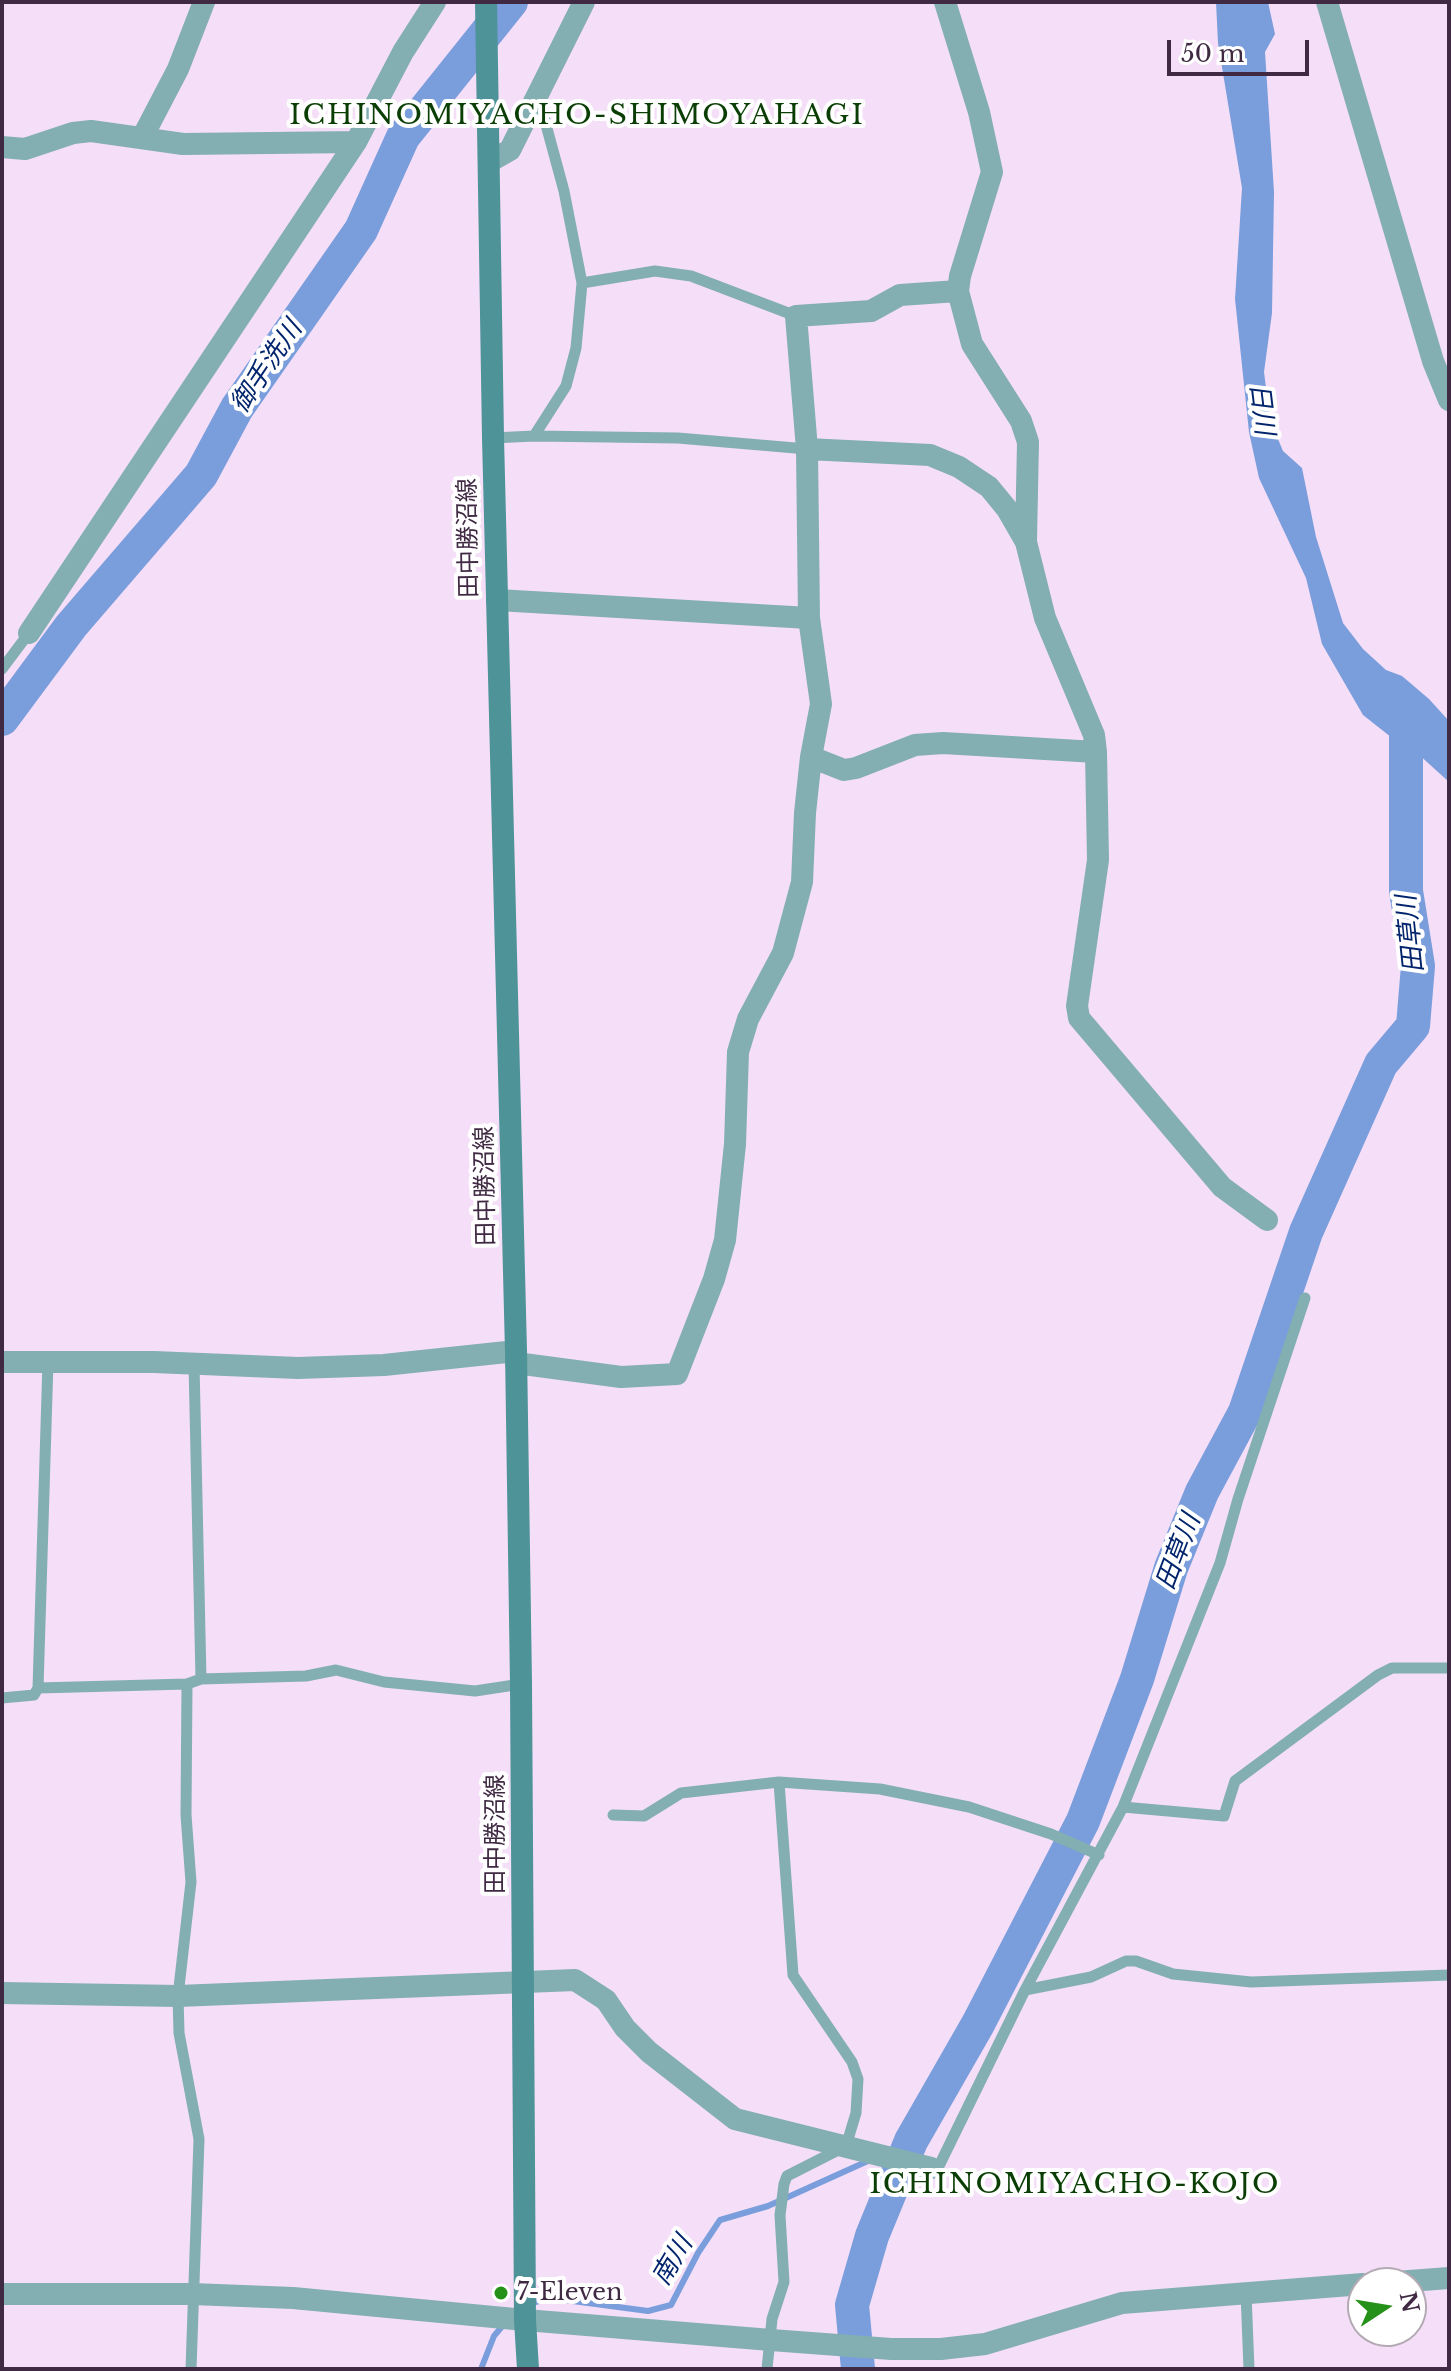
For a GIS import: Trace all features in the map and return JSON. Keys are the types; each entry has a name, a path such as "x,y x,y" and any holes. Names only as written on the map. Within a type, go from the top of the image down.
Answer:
{"main road":[{"name":"田中勝沼線","path":"486,2 521,1684 526,2287 516,2317 528,2369"}],"street":[{"path":"142,138 178,69 204,2"},
{"path":"29,633 356,142 403,52 435,2"},
{"path":"489,162 510,150 584,2"},
{"path":"945,2 979,112 992,172 958,291 972,344 1021,421 1028,442 1026,542 1045,618 1094,735 1098,860 1077,1006 1079,1018 1222,1187 1267,1220"},
{"path":"1327,2 1441,359 1449,400"},
{"path":"2,147 25,149 73,133 91,131 183,144 356,142"},
{"path":"2,1362 298,1368 516,1357 621,1377 677,1374 714,1279 725,1240 735,1144 738,1052 748,1019 783,953 802,882 805,813 821,704 809,618 807,449 796,316 871,311 900,295 958,291"},
{"path":"807,449 930,455 959,467 989,487 1007,509 1026,542"},
{"path":"497,600 809,618"},
{"path":"811,757 844,770 915,745 943,743 1096,752"},
{"path":"2,1993 178,1996 575,1980 606,2000 625,2028 649,2052 735,2119 931,2168"},
{"path":"1427,2280 1449,2278"},
{"path":"2,2294 192,2294 293,2298 771,2340 891,2349 941,2349 985,2344 1122,2303 1347,2285"}],"lane":[{"path":"534,436 566,386 576,348 582,283 564,191 538,96"},
{"path":"582,283 655,271 691,276 796,316"},
{"path":"493,438 678,438 807,449"},
{"path":"2,669 29,633"},
{"path":"931,2168 937,2170 1025,1990 1095,1854 1123,1807 1220,1563 1238,1499 1305,1298"},
{"path":"2,1698 34,1695 38,1688 48,1361"},
{"path":"194,1364 201,1679"},
{"path":"1123,1807 1224,1816 1235,1781 1378,1675 1392,1668 1449,1668"},
{"path":"38,1688 187,1684 201,1679 306,1676 336,1670 384,1682 475,1691 521,1684"},
{"path":"187,1684 186,1815 191,1882 178,1996 179,2033 199,2139 191,2369"},
{"path":"613,1815 644,1816 681,1793 779,1782 880,1789 969,1807 1051,1834 1095,1854"},
{"path":"767,2369 772,2319 784,2282 780,2215 784,2184 787,2176 853,2147 858,2079 852,2062 793,1975 779,1782"},
{"path":"1025,1990 1091,1977 1126,1961 1136,1961 1173,1974 1251,1982 1449,1975"},
{"path":"1246,2293 1249,2369"}],"water":[{"name":"日川","path":"1216,2 1268,2 1275,34 1265,52 1274,192 1272,313 1264,372 1270,420 1283,451 1302,468 1316,537 1343,623 1363,649 1386,670 1402,676 1449,721 1449,782 1416,752 1406,775 1396,741 1363,715 1322,644 1306,578 1259,478 1249,432 1235,299 1242,188 1218,43"}],"waterway":[{"name":"御手洗川","path":"2,719 71,626 201,475 237,408 361,230 403,137 511,2"},
{"name":"田草川","path":"858,2369 852,2305 872,2236 911,2141 978,2024 1083,1821 1137,1679 1171,1568 1202,1492 1245,1412 1306,1232 1381,1064 1413,1026 1418,966 1406,891 1406,731"},
{"name":"南川","path":"891,2150 911,2141"},
{"name":"南川","path":"528,2304 550,2298 648,2311 671,2305 698,2253 720,2220 768,2206 870,2160"},
{"name":"南川","path":"481,2369 494,2336 505,2323"}],"place":[{"name":"7-Eleven","path":"501,2293"}],"district":[{"name":"ICHINOMIYACHO-SHIMOYAHAGI","path":"577,116"},
{"name":"ICHINOMIYACHO-KOJO","path":"1075,2185"}]}
